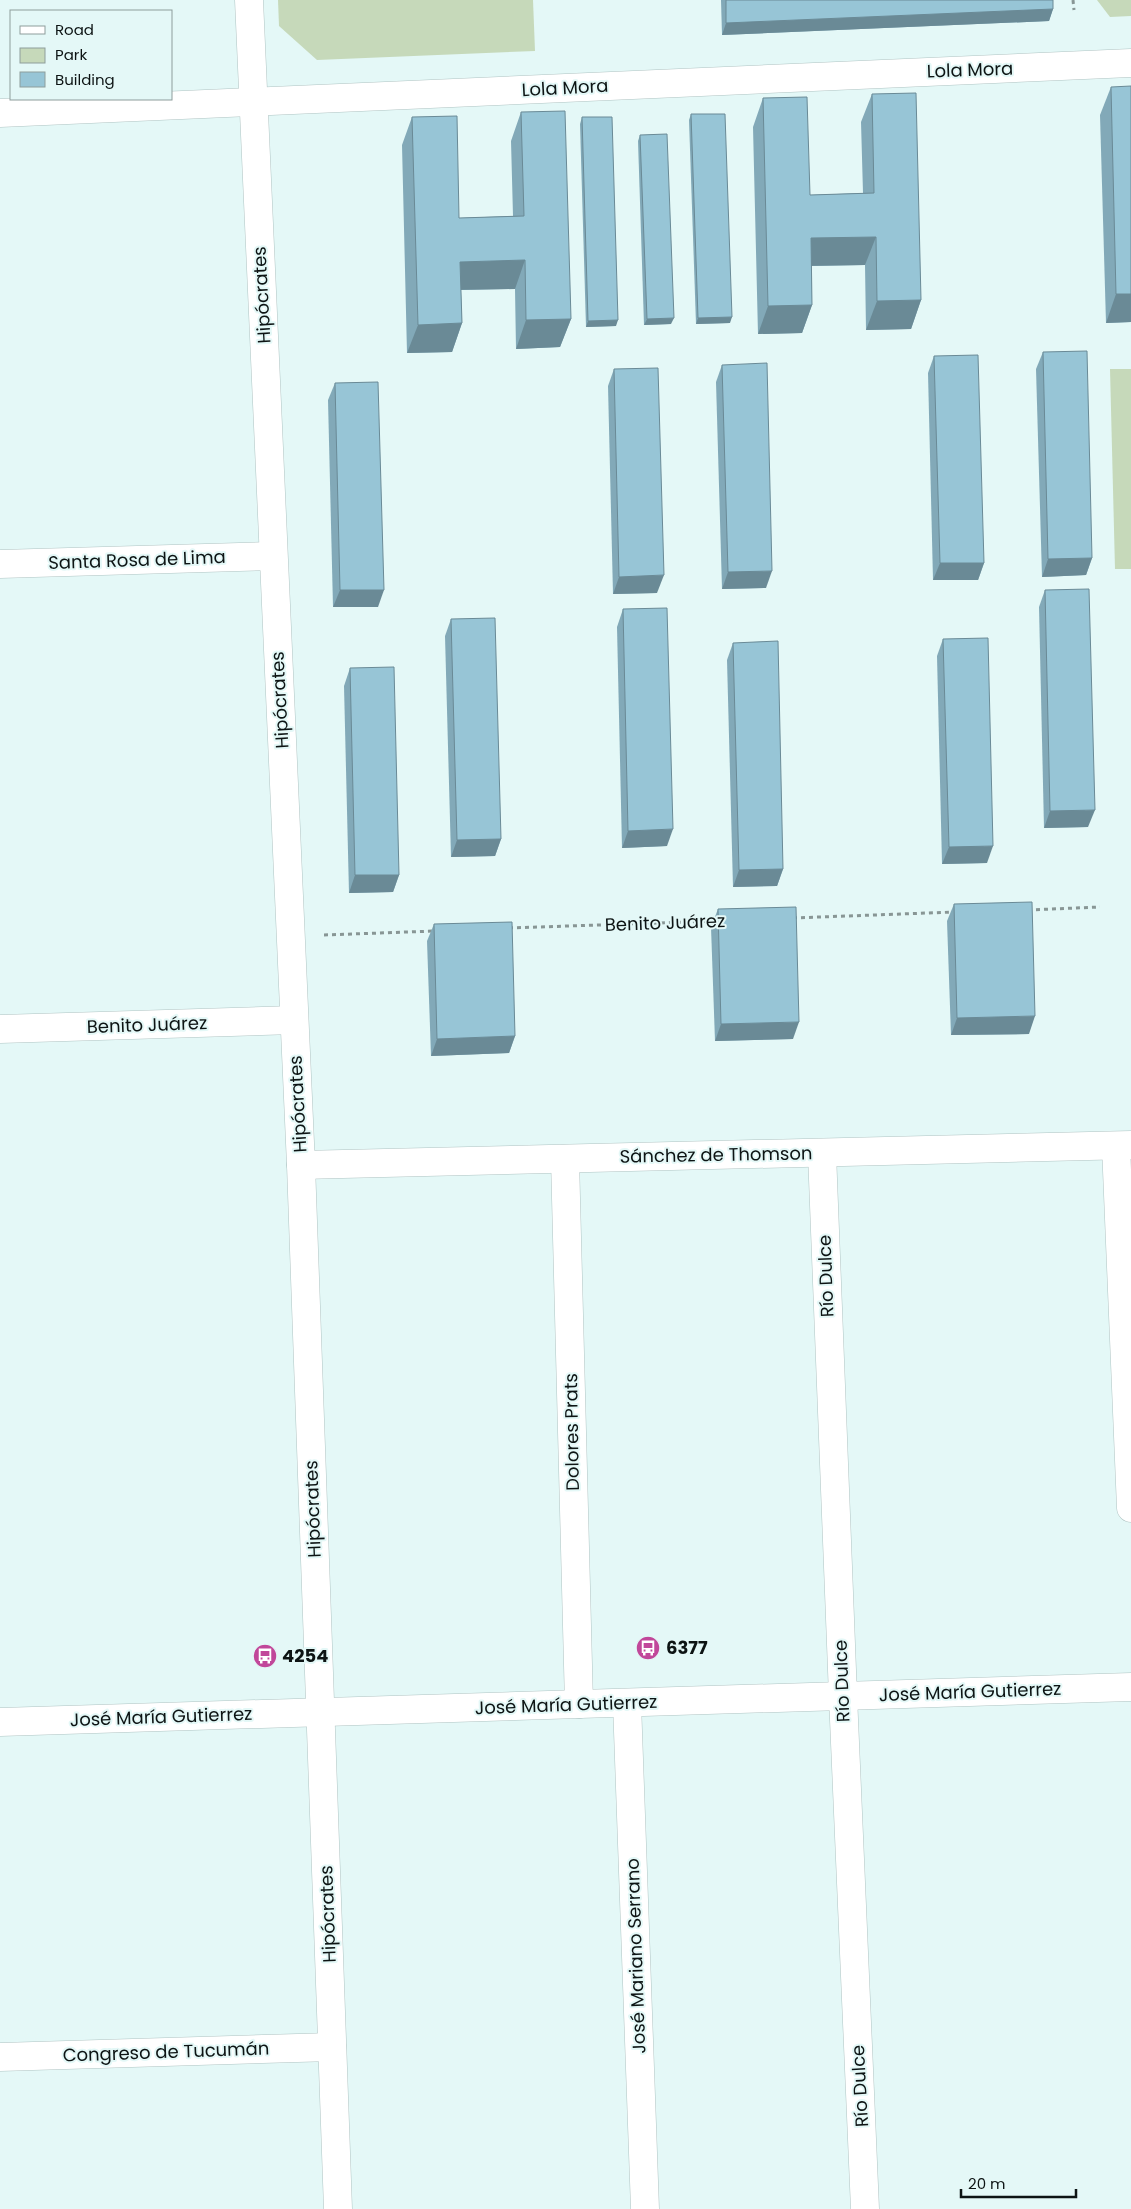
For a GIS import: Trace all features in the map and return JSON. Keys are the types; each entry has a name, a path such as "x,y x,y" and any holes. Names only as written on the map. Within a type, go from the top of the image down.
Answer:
{"street":[{"name":"Hipócrates","path":"249,0 301,1165 338,2209"},
{"name":"Lola Mora","path":"0,112 1131,63"},
{"name":"Santa Rosa de Lima","path":"0,564 273,556"},
{"name":"Benito Juárez","path":"0,1029 294,1020"},
{"name":"Sánchez de Thomson","path":"301,1165 1123,1146"},
{"path":"1123,1146 1131,1508"},
{"name":"Río Dulce","path":"822,1153 843,1696 866,2209"},
{"name":"Dolores Prats","path":"565,1158 579,1704"},
{"name":"José María Gutierrez","path":"0,1722 1131,1687"},
{"name":"José Mariano Serrano","path":"627,1703 646,2209"},
{"name":"Congreso de Tucumán","path":"0,2057 332,2047"}],"path":[{"path":"1073,0 1074,10"},
{"path":"1020,910 1100,907"},
{"path":"790,918 960,912"},
{"name":"Benito Juárez","path":"500,929 720,921"},
{"path":"291,936 440,931"}],"green space":[{"path":"278,0 533,0 535,51 317,60 279,26"},
{"path":"1097,0 1131,0 1131,16 1110,17"},
{"path":"1110,369 1131,369 1131,569 1115,569"}],"building":[{"path":"726,0 1053,0 1053,9 726,23"},
{"path":"1131,86 1131,294 1116,294 1111,87"},
{"path":"916,93 921,300 877,301 876,237 811,238 812,305 768,306 763,98 807,97 810,195 874,193 872,94"},
{"path":"565,111 571,319 526,320 525,260 460,262 462,323 418,325 412,117 457,116 459,218 524,216 521,112"},
{"path":"691,114 725,114 732,317 698,318"},
{"path":"582,117 612,117 618,320 588,321"},
{"path":"667,134 674,318 647,319 640,135"},
{"path":"1087,351 1092,558 1048,559 1043,352"},
{"path":"978,355 984,563 940,563 934,356"},
{"path":"767,363 772,571 728,572 722,365"},
{"path":"658,368 664,575 619,577 614,369"},
{"path":"378,382 384,590 340,590 335,383"},
{"path":"1089,589 1095,810 1050,811 1045,590"},
{"path":"667,608 673,829 628,831 623,609"},
{"path":"495,618 501,839 457,840 451,619"},
{"path":"988,638 993,846 949,847 943,639"},
{"path":"778,641 783,869 739,870 733,643"},
{"path":"394,667 399,875 355,875 350,668"},
{"path":"1032,902 1035,1016 957,1018 954,904"},
{"path":"796,907 799,1022 721,1024 718,909"},
{"path":"512,922 515,1036 437,1039 434,924"}],"place":[{"name":"6377","path":"648,1648"},
{"name":"4254","path":"265,1656"}]}
